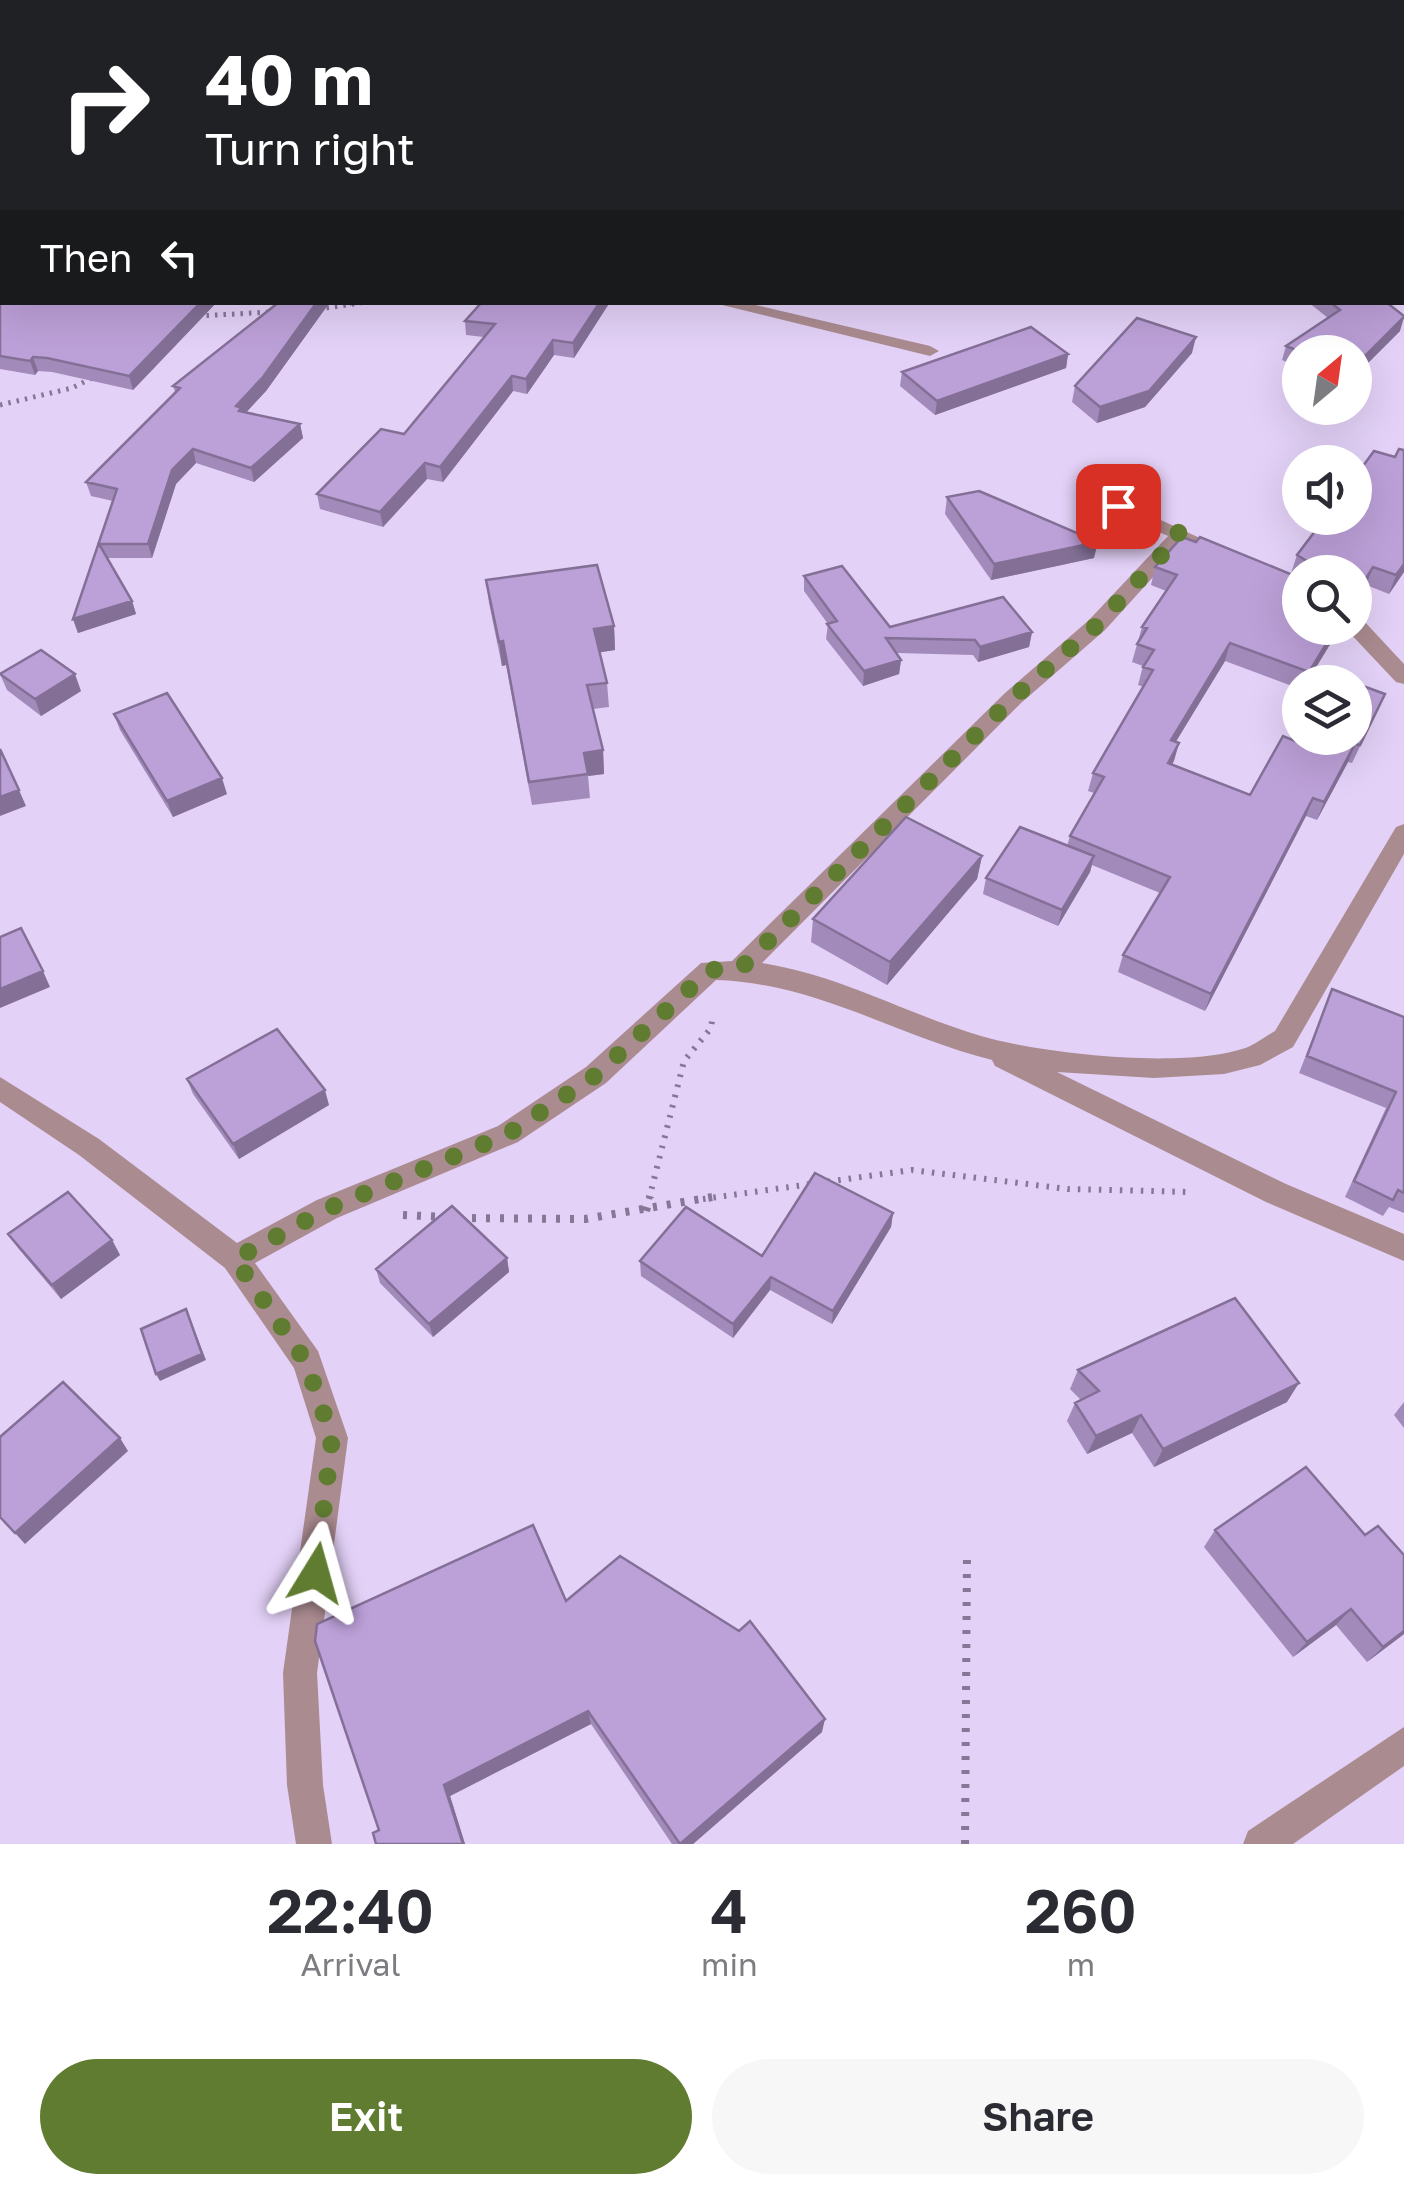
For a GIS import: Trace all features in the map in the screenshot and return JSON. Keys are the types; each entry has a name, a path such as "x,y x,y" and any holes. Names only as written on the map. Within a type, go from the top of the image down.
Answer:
{"street":[{"path":"731,305 930,351"},
{"path":"1087,492 1206,545"},
{"path":"741,968 1013,698 1097,625 1181,534"},
{"path":"1372,643 1404,676"},
{"path":"982,1047 1106,1065 1177,1067 1251,1056 1284,1038 1404,833"},
{"path":"235,1259 327,1209 508,1134 596,1075 710,970 741,968 846,994 982,1047 1276,1193 1404,1248"},
{"path":"0,1088 89,1147 235,1259 306,1362 332,1438 300,1673 305,1784 314,1844"},
{"path":"1261,1844 1404,1745"}],"path":[{"path":"310,310 344,305"},
{"path":"191,316 277,312"},
{"path":"0,405 72,388 98,375"},
{"path":"646,1210 684,1061 710,1028 718,995 710,970"},
{"path":"394,1214 585,1220 783,1184 912,1170 1068,1189 1200,1192"},
{"path":"965,1844 967,1552"}],"building":[{"path":"0,305 198,305 129,376 47,358 33,357 30,361 0,356"},
{"path":"275,305 315,305 263,377 236,406 241,408 239,411 300,424 251,468 193,449 172,470 148,544 99,544 132,601 73,619 117,489 86,482 180,388 173,386"},
{"path":"479,305 598,305 573,343 553,340 526,379 512,376 440,467 425,463 380,512 317,494 381,429 404,434 495,324 465,321"},
{"path":"1334,305 1390,305 1404,316 1372,349 1372,335 1302,335 1340,310"},
{"path":"1137,318 1196,337 1149,391 1100,407 1075,386"},
{"path":"1031,327 1068,354 937,401 902,372"},
{"path":"1399,449 1404,450 1404,564 1396,575 1372,569 1372,555 1297,555 1312,535 1372,535 1372,454 1395,457"},
{"path":"979,491 1098,542 994,564 947,497"},
{"path":"1182,537 1196,542 1200,537 1282,571 1282,645 1326,645 1313,665 1290,665 1230,643 1171,740 1179,743 1168,763 1250,795 1282,738 1282,755 1349,755 1324,802 1313,798 1211,994 1123,955 1170,877 1070,836 1104,777 1093,773 1153,670 1143,667 1154,650 1137,644 1147,628 1142,627 1177,575 1155,567"},
{"path":"597,565 614,626 594,629 607,683 587,685 603,750 584,753 588,774 529,782 503,641 499,642 486,580"},
{"path":"842,566 890,627 1003,597 1032,632 980,647 975,640 886,638 901,660 864,671 827,624 837,621 804,576"},
{"path":"41,650 75,674 35,699 0,674"},
{"path":"1372,689 1385,694 1372,721"},
{"path":"167,693 222,778 167,801 114,714"},
{"path":"0,749 19,790 0,797"},
{"path":"906,817 982,856 890,962 813,919"},
{"path":"1020,827 1094,856 1062,910 986,878"},
{"path":"21,928 43,971 0,989 0,937"},
{"path":"1332,989 1404,1017 1404,1193 1398,1190 1393,1200 1354,1181 1396,1092 1307,1056"},
{"path":"277,1029 325,1090 233,1144 187,1079"},
{"path":"815,1173 893,1213 833,1311 771,1277 733,1324 640,1261 686,1207 762,1256"},
{"path":"68,1192 112,1240 52,1285 8,1234"},
{"path":"452,1206 507,1258 429,1324 376,1269"},
{"path":"1235,1298 1299,1383 1163,1449 1141,1415 1096,1436 1075,1403 1099,1391 1078,1370"},
{"path":"186,1309 202,1354 156,1374 141,1329"},
{"path":"63,1382 120,1438 15,1533 0,1517 0,1437"},
{"path":"1306,1467 1365,1535 1378,1526 1404,1555 1404,1631 1383,1647 1351,1609 1307,1642 1215,1530"},
{"path":"533,1525 566,1601 620,1556 739,1631 750,1621 825,1719 680,1844 588,1711 444,1785 463,1844 376,1844 373,1833 379,1830 315,1641 317,1624"}],"route":[{"path":"316,1573 332,1438 306,1362 235,1259 327,1209 508,1134 596,1075 710,970 741,968 1013,698 1097,625 1181,534 1118,506"}]}
